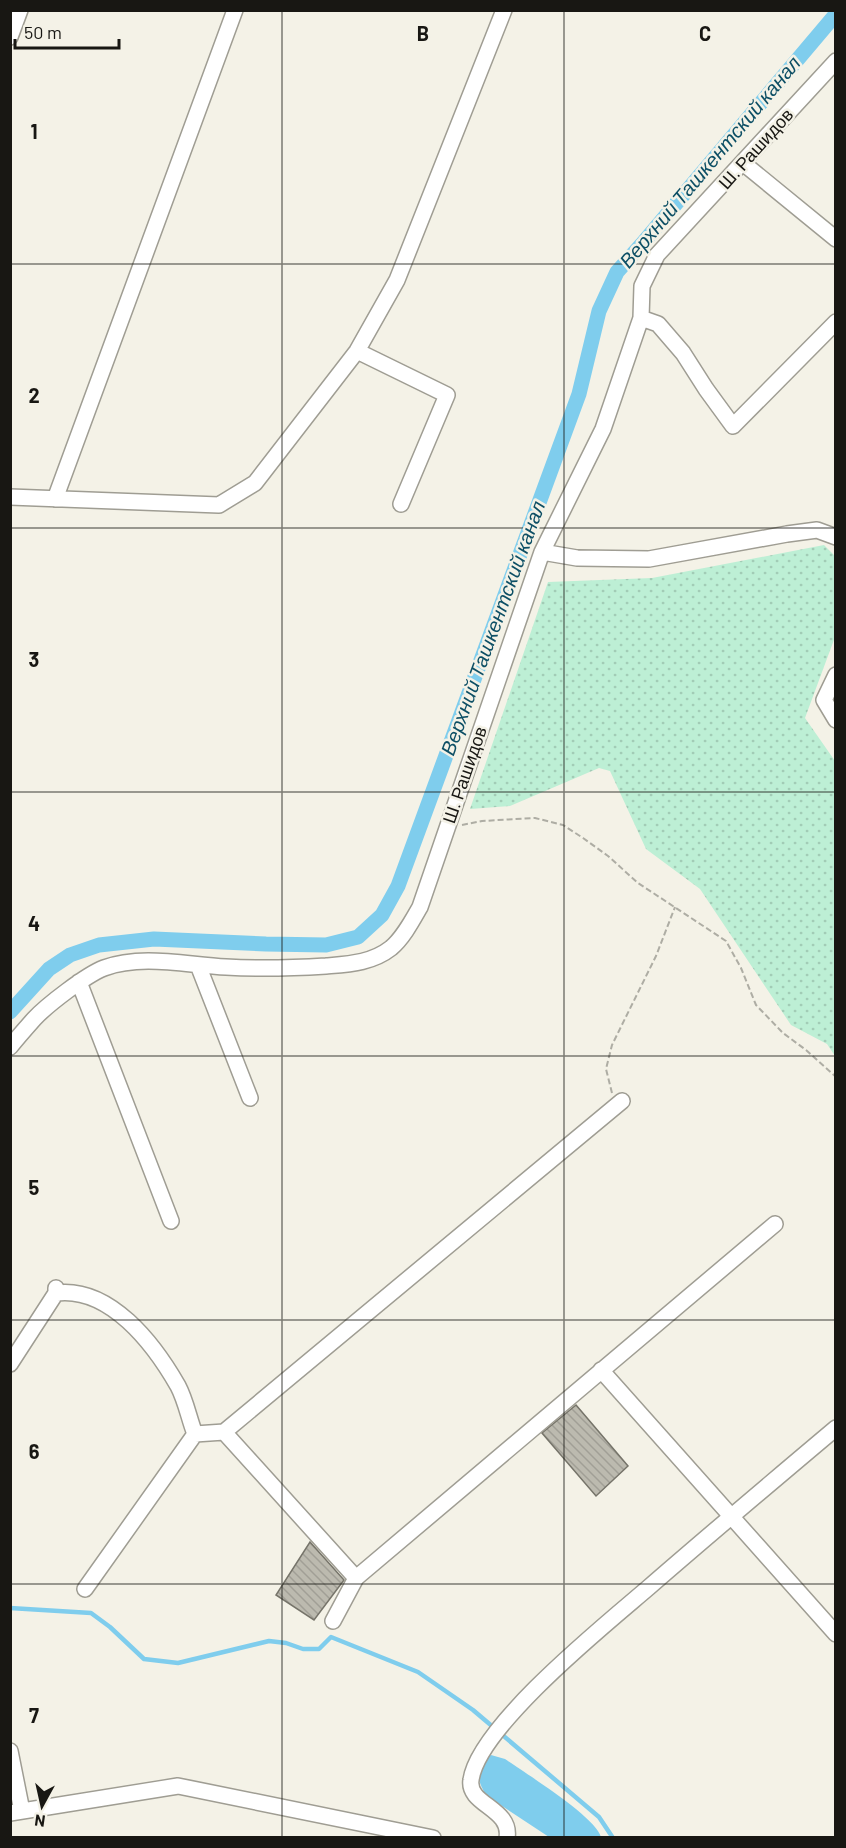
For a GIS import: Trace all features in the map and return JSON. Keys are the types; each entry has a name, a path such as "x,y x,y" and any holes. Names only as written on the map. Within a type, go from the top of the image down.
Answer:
{"street":[{"path":"10,37 20,10"},
{"path":"55,499 235,10"},
{"path":"10,497 219,504 255,483 357,351 397,280 504,10"},
{"name":"Ш. Рашидов","path":"10,1047 35,1017 79,982 102,969 126,962 302,967 357,963 377,957 392,948 420,908 542,552 603,429 641,318 642,286 657,255 836,61"},
{"path":"743,163 836,239"},
{"path":"641,318 658,324 683,353 733,426 836,322"},
{"path":"357,351 447,395 402,504"},
{"path":"542,552 577,558 649,559 807,531 817,530 836,537"},
{"path":"836,675 824,700 836,720"},
{"path":"198,965 250,1098"},
{"path":"79,982 171,1221"},
{"path":"195,1434 224,1432 622,1101"},
{"path":"333,1621 356,1578 775,1224"},
{"path":"10,1364 56,1291 69,1291 95,1298 124,1317 139,1331 179,1388 195,1434"},
{"path":"601,1370 836,1634"},
{"path":"507,1838 508,1831 499,1813 474,1795 470,1782 476,1763 509,1717 558,1667 730,1516 836,1428"},
{"path":"224,1432 356,1578"},
{"path":"85,1589 195,1434"},
{"path":"10,1751 16,1812 178,1786 433,1838"}],"path":[{"path":"448,826 482,821 534,818 563,825 608,856 638,883 726,941 741,968 756,1005 783,1033 836,1077"},
{"path":"622,1101 610,1092 606,1069 612,1045 656,956 675,907"}],"green space":[{"path":"824,545 835,556 835,637 805,718 835,761 835,1056 827,1044 791,1025 700,889 646,849 610,771 599,768 510,806 470,809 548,582 652,578"}],"water":[{"path":"491,1755 505,1759 574,1807 596,1828 601,1837 549,1837 487,1796 479,1780 479,1774 482,1764"}],"building":[{"path":"576,1405 628,1466 596,1496 542,1433"},
{"path":"310,1542 344,1580 314,1620 276,1595"}],"waterway":[{"name":"Верхний Ташкентский канал","path":"10,1012 49,969 70,955 99,945 154,939 326,945 358,937 382,915 398,886 579,394 599,311 617,272 836,14"},
{"path":"10,1608 91,1613 110,1627 144,1659 178,1663 269,1641 286,1643 303,1649 319,1649 331,1637 418,1672 473,1710 599,1817 613,1838"}]}
